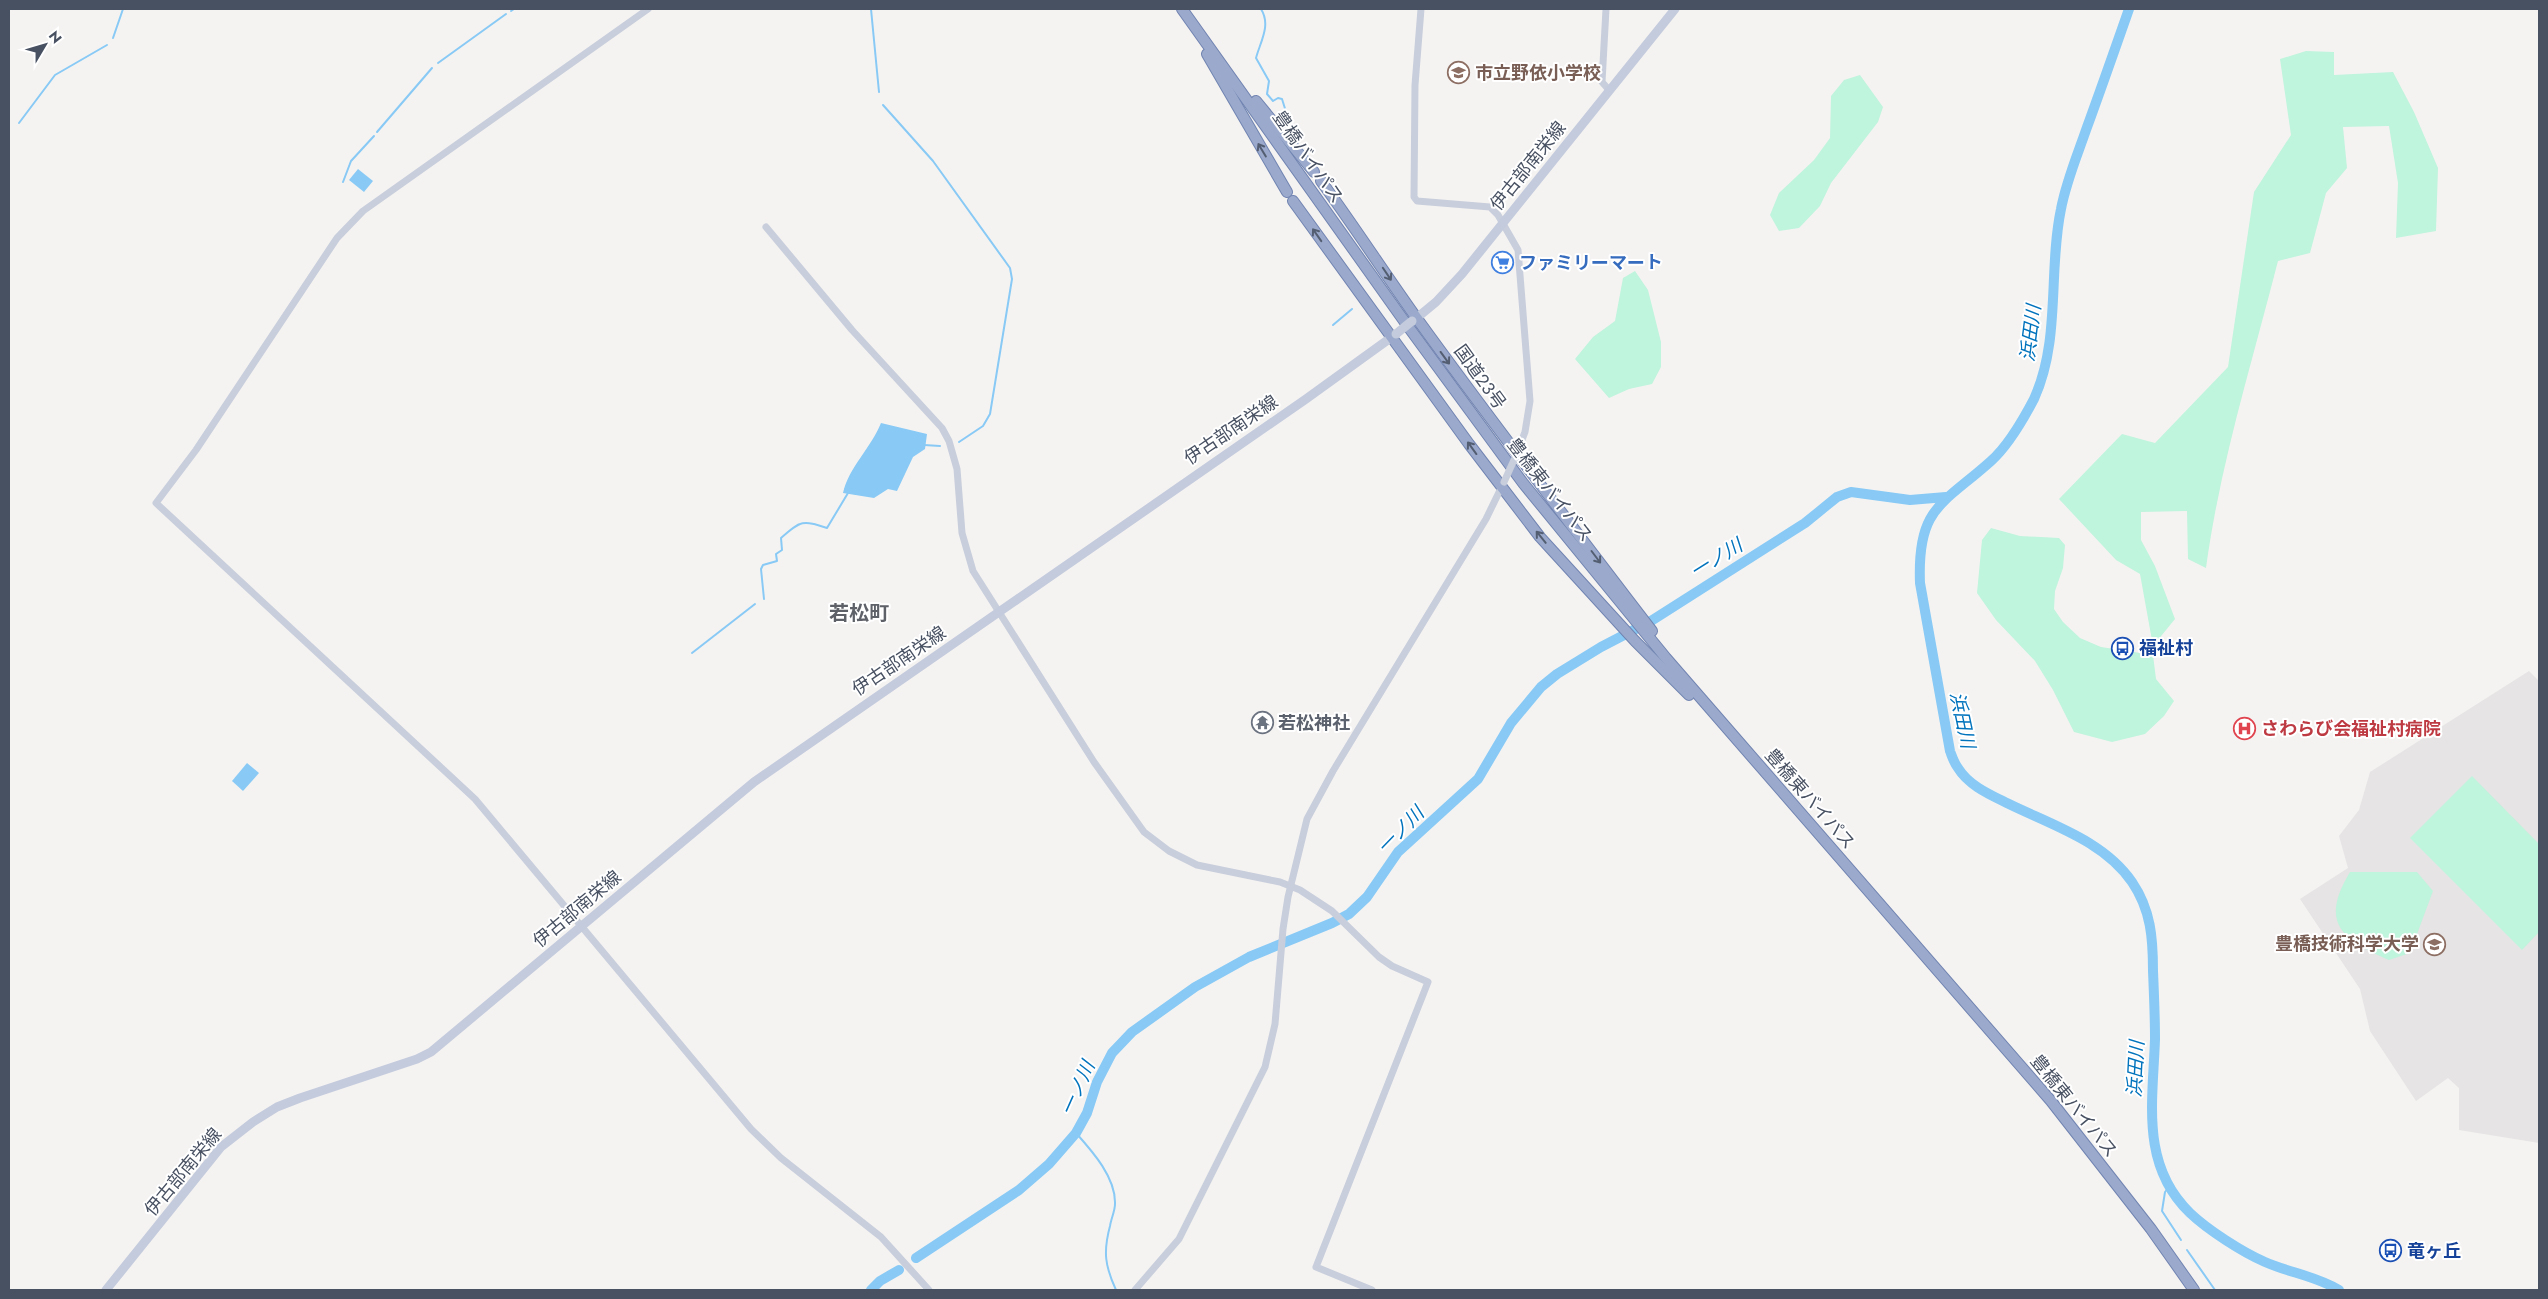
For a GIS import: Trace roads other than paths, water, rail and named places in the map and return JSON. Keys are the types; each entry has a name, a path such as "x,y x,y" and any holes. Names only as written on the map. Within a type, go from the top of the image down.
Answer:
{"highway":[{"name":"豊橋バイパス","path":"1182,9 1412,321"},
{"path":"1182,9 1194,34 1290,196 1546,543 1635,641 1756,761"},
{"path":"1207,43 1317,176 1360,234 1412,321"},
{"name":"国道23号","path":"1412,321 1636,616"},
{"name":"豊橋東バイパス","path":"1412,321 1523,483 1649,633 1661,644 1666,658 2050,1101 2151,1229 2194,1290"}],"main road":[{"name":"伊古部南栄線","path":"106,1290 216,1154 253,1122 277,1107 417,1059 431,1052 754,782 1412,321 1446,292 1675,9"}],"street":[{"path":"648,9 363,211 337,238 210,430 156,503 475,799 751,1130 781,1158 880,1237 929,1290"},
{"path":"1135,1290 1179,1239 1259,1080 1271,1049 1275,1024 1282,934 1291,885 1311,812 1452,577 1503,485 1527,424 1529,386 1518,250 1503,223 1490,207 1415,199 1415,85 1422,9"},
{"path":"1606,9 1602,82 1609,90"},
{"path":"766,227 852,330 931,413 942,428 949,442 957,469 962,533 969,561 998,612 1094,762 1144,832 1168,851 1197,865 1291,885 1332,911 1366,946 1386,961 1428,982 1316,1266 1372,1290"}],"water":[{"path":"358,169 373,181 364,192 349,180"},
{"path":"881,423 927,434 925,449 913,457 897,491 888,489 874,498 843,493 850,475"},
{"path":"247,763 259,773 243,791 232,781"}],"waterway":[{"path":"113,38 123,9"},
{"path":"871,9 879,92"},
{"path":"1261,9 1264,15 1265,27 1256,58 1269,81 1267,94 1273,101 1278,98 1282,99 1287,115"},
{"name":"浜田川","path":"2129,9 2063,199 2057,233 2048,353 2034,399 2004,448 1936,510 1928,523 1923,538 1920,558 1920,583 1950,751 1957,766 1968,780 1981,789 2059,827 2107,855 2132,882 2143,903 2150,925 2152,947 2155,1039 2153,1131 2156,1153 2163,1174 2174,1194 2197,1220 2246,1253 2265,1262 2321,1281 2339,1290"},
{"path":"438,63 506,14"},
{"path":"19,123 55,75 107,45"},
{"path":"377,132 432,68"},
{"path":"883,105 933,161 1010,268 1012,279 990,414 983,426 959,442"},
{"path":"343,182 351,161 374,136"},
{"path":"1333,325 1352,309"},
{"path":"924,445 940,446"},
{"name":"一ノ川","path":"916,1258 1019,1190 1049,1164 1076,1133 1087,1113 1097,1082 1112,1053 1132,1032 1195,987 1249,957 1332,923 1349,914 1367,897 1398,852 1478,779 1511,723 1541,687 1557,674 1601,647 1651,621 1805,523 1837,497 1851,492 1910,500 1946,497"},
{"path":"764,599 761,569 763,565 777,561 776,554 782,550 781,538 802,523 827,528 848,493"},
{"path":"692,653 755,604"},
{"path":"1076,1133 1102,1166 1112,1185 1115,1207 1106,1244 1106,1259 1109,1274 1116,1290"},
{"path":"2169,1187 2165,1192 2162,1211 2181,1240"},
{"path":"2187,1250 2215,1290"},
{"name":"一ノ川","path":"871,1290 880,1281 899,1270"}],"place":[{"name":"市立野依小学校","path":"1459,73"},
{"name":"ファミリーマート","path":"1503,263"},
{"name":"福祉村","path":"2123,648"},
{"name":"若松神社","path":"1262,723"},
{"name":"さわらび会福祉村病院","path":"2245,729"},
{"name":"豊橋技術科学大学","path":"2435,944"},
{"name":"竜ヶ丘","path":"2391,1251"}],"district":[{"name":"若松町","path":"859,613"}]}
